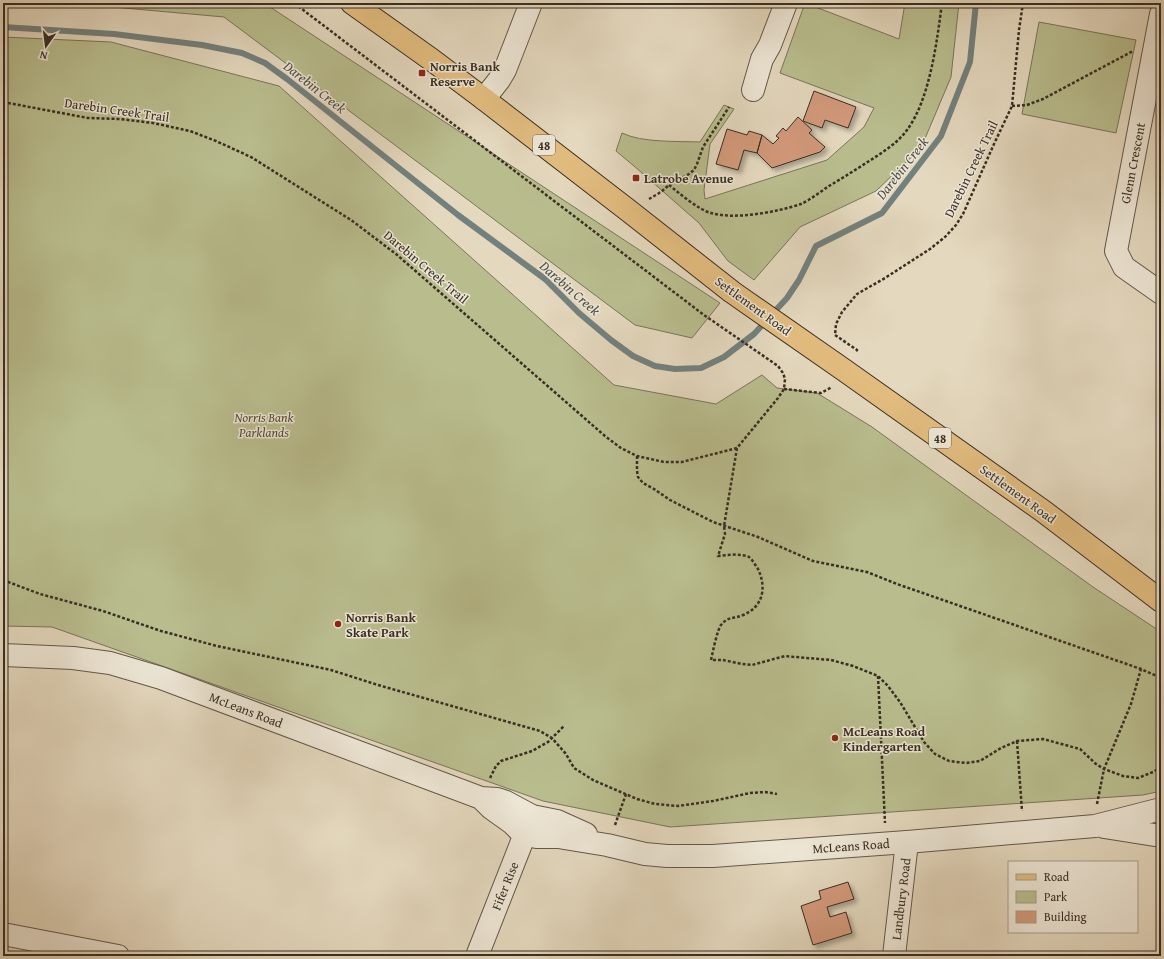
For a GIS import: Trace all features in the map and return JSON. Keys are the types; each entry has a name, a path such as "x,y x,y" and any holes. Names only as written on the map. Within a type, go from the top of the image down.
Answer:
{"main road":[{"name":"Settlement Road","path":"352,3 484,99 732,292 1043,511 1161,601"}],"street":[{"path":"484,99 505,70 531,3"},
{"path":"753,90 762,59 770,45 786,3"},
{"name":"Glenn Crescent","path":"1161,14 1116,251 1124,267 1161,293"},
{"name":"McLeans Road","path":"3,655 73,658 110,663 161,678 481,798 497,799 506,802 529,825 557,821 607,845 667,856 713,856 907,842 1095,826 1161,809"},
{"name":"Fifer Rise","path":"477,956 529,825"},
{"name":"McLeans Road","path":"1095,826 1161,836"},
{"name":"Landbury Road","path":"894,956 907,842"},
{"path":"3,934 118,956"}],"path":[{"path":"294,3 704,315 778,366 784,373 784,389 736,448 724,526 725,534 718,556 740,555 750,557 762,579 760,601 754,608 743,615 727,619 720,626 711,660 723,660 752,665 785,656 831,660 853,666 878,676 900,702 924,742 935,754 949,761 966,763 980,761 1001,748 1017,741 1043,739 1080,749 1096,764 1104,769 1123,776 1138,778 1161,767"},
{"path":"669,185 697,206 710,213 736,215 768,212 802,203 870,161 894,144 907,131 918,111 927,86 937,43 942,3"},
{"name":"Darebin Creek Trail","path":"844,370 856,350 836,335 836,324 842,312 857,294 930,249 956,225 963,214 1012,106 1023,3"},
{"path":"1012,106 1027,105 1043,99 1134,50 1155,47"},
{"name":"Darebin Creek Trail","path":"3,102 88,118 153,122 190,131 216,141 251,158 351,220 396,254 605,436 621,448 637,456 664,462 682,462 736,448"},
{"path":"629,211 694,170 703,147 729,107"},
{"path":"784,389 822,393 833,386 844,370"},
{"path":"637,456 636,471 638,477 643,483 670,500 714,522 758,537 813,561 867,572 897,584 1141,669 1161,678"},
{"path":"3,580 40,594 103,611 162,631 217,646 331,670 378,685 540,731 552,738 566,754 574,768 593,780 655,804 678,806 713,802 750,793 765,792 777,794"},
{"path":"1095,826 1094,817 1104,769 1131,704 1141,669"},
{"path":"878,676 886,843"},
{"path":"481,798 496,766 501,761 532,751 548,742 564,726"},
{"path":"1017,741 1024,832"},
{"path":"607,845 626,794"}],"green space":[{"path":"68,3 264,3 720,303 692,338 635,325 224,17"},
{"path":"805,3 899,39 905,3 959,3 951,77 921,148 876,191 800,227 754,280 728,261 699,223 616,151 622,133 650,140 700,142 724,105 734,109 710,144 704,190 705,199 827,160 864,127 874,108 780,73"},
{"path":"1039,22 1136,40 1116,133 1022,114"},
{"name":"Norris Bank Parklands","path":"3,37 111,42 279,86 614,385 716,404 762,375 777,388 817,393 872,427 1093,587 1161,632 1161,791 1143,795 670,827 543,801 52,627 3,626"}],"building":[{"path":"814,91 856,107 848,128 825,120 822,128 803,121"},
{"path":"798,117 812,130 809,133 825,147 820,152 772,168 757,153 762,135 773,144 779,138 776,136 783,128 786,131"},
{"path":"727,129 747,135 749,131 762,135 757,153 744,150 738,170 716,164"},
{"path":"848,882 854,899 827,907 830,917 846,912 852,933 813,945 801,906 821,899 819,891"}],"waterway":[{"name":"Darebin Creek","path":"3,27 114,34 202,45 242,53 265,63 458,215 545,279 579,313 611,340 633,356 655,366 675,369 701,368 724,357 754,334 787,298 799,280 816,246 882,213 941,136 970,62 976,3"}],"place":[{"name":"Norris Bank Reserve","path":"422,73"},
{"name":"Latrobe Avenue","path":"636,178"},
{"name":"Norris Bank Skate Park","path":"338,624"},
{"name":"McLeans Road Kindergarten","path":"835,738"}]}
